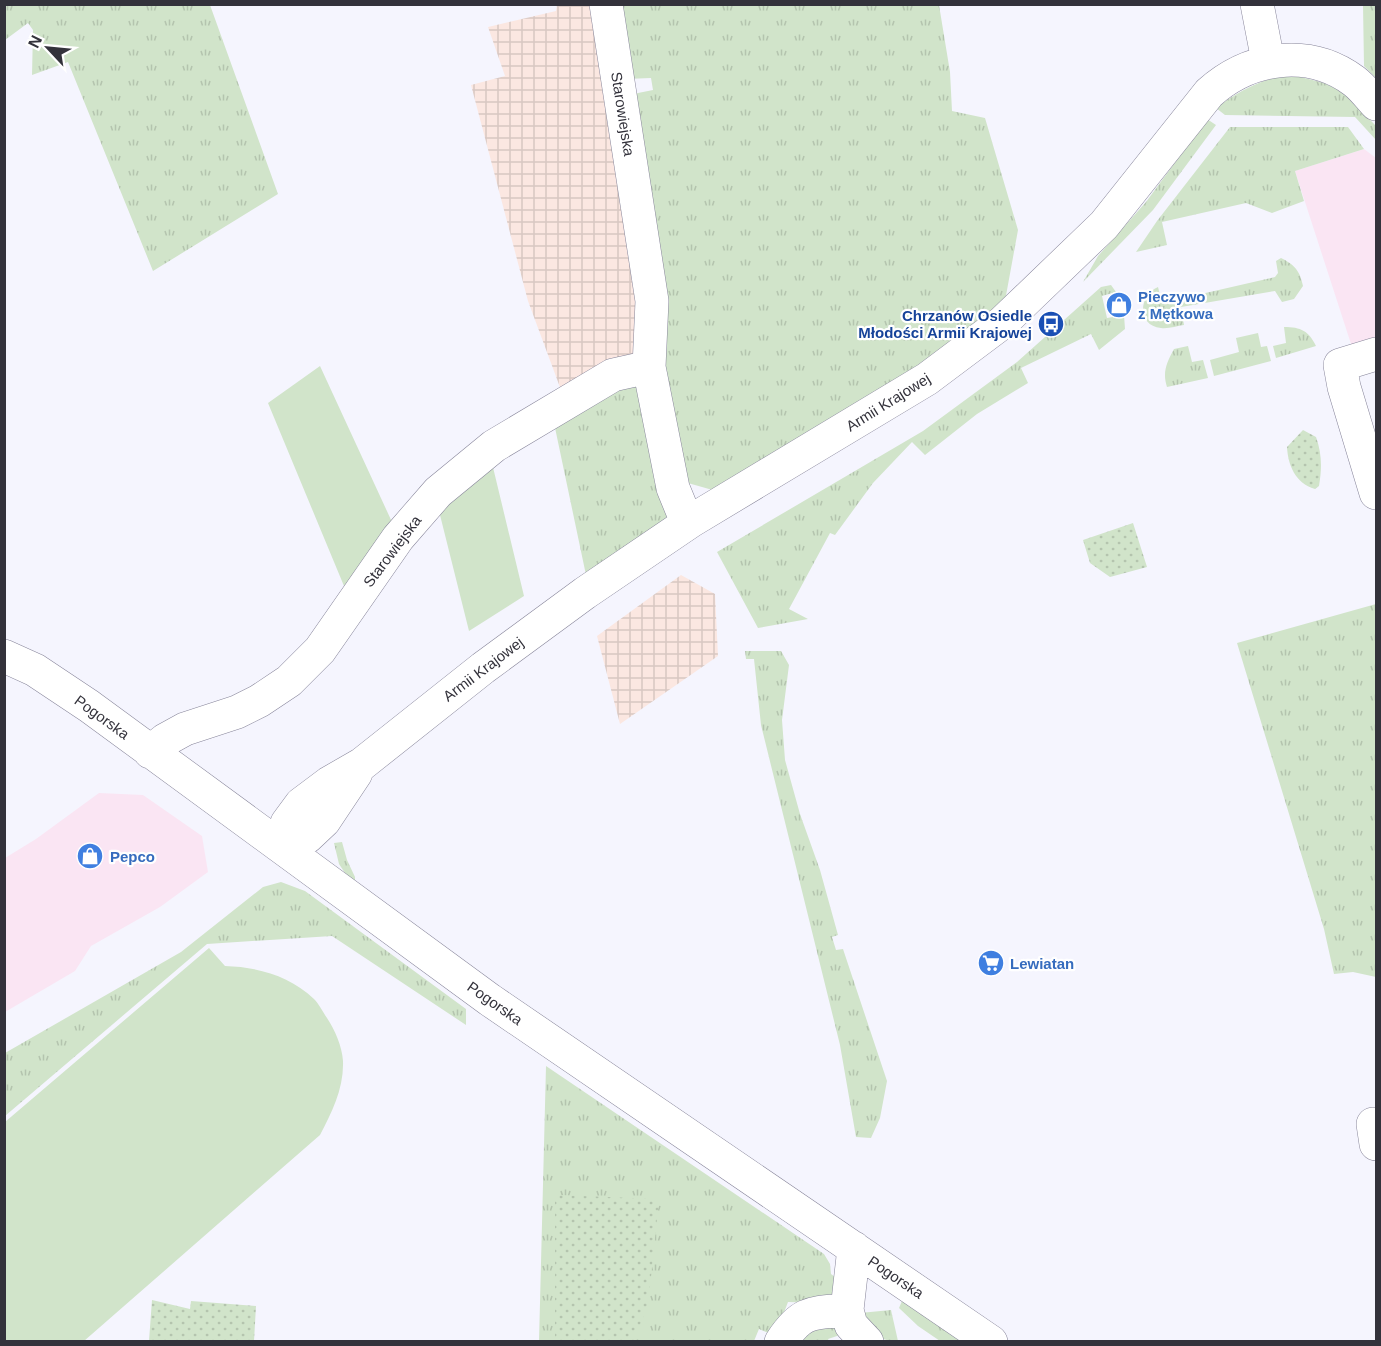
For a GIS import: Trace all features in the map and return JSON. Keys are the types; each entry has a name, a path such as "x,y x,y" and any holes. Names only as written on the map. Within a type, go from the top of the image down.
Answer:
{"street":[{"name":"Starowiejska","path":"606,4 652,301 649,367 673,488 682,510 691,521"},
{"path":"1257,4 1268,61"},
{"name":"Armii Krajowej","path":"280,845 307,837 324,821 362,764 483,668 585,593 691,521 927,379 984,336 1064,265 1104,225 1209,93 1228,77 1268,61 1290,59 1310,62 1334,69 1354,81 1377,104"},
{"path":"1377,354 1340,365 1344,387 1377,492"},
{"name":"Starowiejska","path":"150,752 185,729 237,712 259,701 289,681 320,650 398,538 438,492 494,446 613,375 649,367"},
{"name":"Pogorska","path":"4,656 35,670 89,706 499,1007 992,1341"},
{"path":"854,1248 847,1310 851,1325 867,1341"},
{"path":"781,1341 796,1321 807,1314 847,1310"}],"shaded area":[{"path":"557,5 598,5 652,349 561,390 528,301 471,85 505,76 488,27 556,11"},
{"path":"1364,149 1376,158 1376,340 1352,347 1295,171"},
{"path":"681,575 715,594 718,656 620,724 597,636"},
{"path":"99,793 143,795 202,836 208,872 160,907 91,946 75,971 5,1012 5,858 36,839"}],"green space":[{"path":"5,4 210,5 278,194 153,271 68,62 32,75 33,30 28,23 5,40"},
{"path":"616,5 939,5 950,72 952,111 985,118 1018,230 1005,301 942,362 716,491 688,483 679,469 628,95 653,90 651,78 626,79"},
{"path":"1363,5 1376,5 1376,78 1364,66"},
{"path":"1293,75 1324,83 1343,92 1376,126 1376,140 1355,117 1225,115 1216,108 1252,86 1282,76"},
{"path":"1207,119 1216,125 1153,210 1083,282 1098,256 1146,202"},
{"path":"1230,127 1348,127 1364,149 1295,171 1304,201 1272,213 1246,203 1162,222 1167,245 1136,252 1157,221"},
{"path":"1281,258 1296,269 1302,281 1303,286 1294,299 1282,302 1275,291 1181,307 1184,325 1167,328 1153,326 1144,316 1143,309 1147,296 1158,287 1162,303 1275,277 1278,273 1276,261"},
{"path":"1111,285 1116,292 1102,296 1107,318 1124,315 1125,329 1099,350 1091,334 1021,368 1028,383 977,414 925,455 912,442 873,483 835,535 830,533 789,609 808,619 758,628 717,552 923,431 1017,362 1101,287"},
{"path":"1284,327 1304,331 1316,346 1276,358 1273,346 1286,343"},
{"path":"1258,333 1261,347 1267,346 1271,361 1214,376 1210,360 1239,352 1236,338"},
{"path":"1188,346 1192,362 1203,360 1208,378 1167,387 1165,372 1171,354 1174,349"},
{"path":"320,366 392,522 344,586 268,403"},
{"path":"610,386 644,386 671,518 586,575 554,423"},
{"path":"1303,430 1316,437 1319,449 1320,479 1319,486 1315,489 1298,478 1289,460 1287,447"},
{"path":"491,459 524,596 469,631 438,507"},
{"path":"1133,523 1147,567 1110,577 1090,563 1083,540"},
{"path":"1376,604 1376,977 1353,972 1334,974 1324,929 1237,643"},
{"path":"745,651 781,651 789,665 782,720 785,760 838,935 832,937 836,950 843,949 887,1081 880,1118 871,1138 856,1137 840,1045 761,725 754,659 746,659"},
{"path":"342,842 355,877 355,880 351,882 339,864 334,843"},
{"path":"281,882 305,891 466,1009 466,1025 332,936 207,944 5,1116 5,1053 181,952 263,887"},
{"path":"209,948 225,966 249,968 273,974 295,984 319,1006 338,1038 343,1061 342,1081 329,1118 320,1135 84,1341 5,1341 5,1122"},
{"path":"546,1066 824,1254 830,1264 831,1274 839,1280 834,1295 820,1303 788,1302 775,1336 759,1329 754,1341 539,1342"},
{"path":"555,1195 659,1199 648,1306 633,1341 555,1341"},
{"path":"905,1294 974,1341 940,1341 918,1326 899,1308"},
{"path":"152,1300 190,1309 191,1301 256,1306 254,1341 149,1341"},
{"path":"891,1310 898,1341 879,1337 871,1330 860,1313"},
{"path":"831,1323 846,1333 828,1339 829,1341 793,1342 798,1332"}],"place":[{"name":"Pieczywo z Mętkowa","path":"1119,305"},
{"name":"Chrzanów Osiedle Młodości Armii Krajowej","path":"1051,324"},
{"name":"Pepco","path":"90,856"},
{"name":"Lewiatan","path":"991,963"}]}
